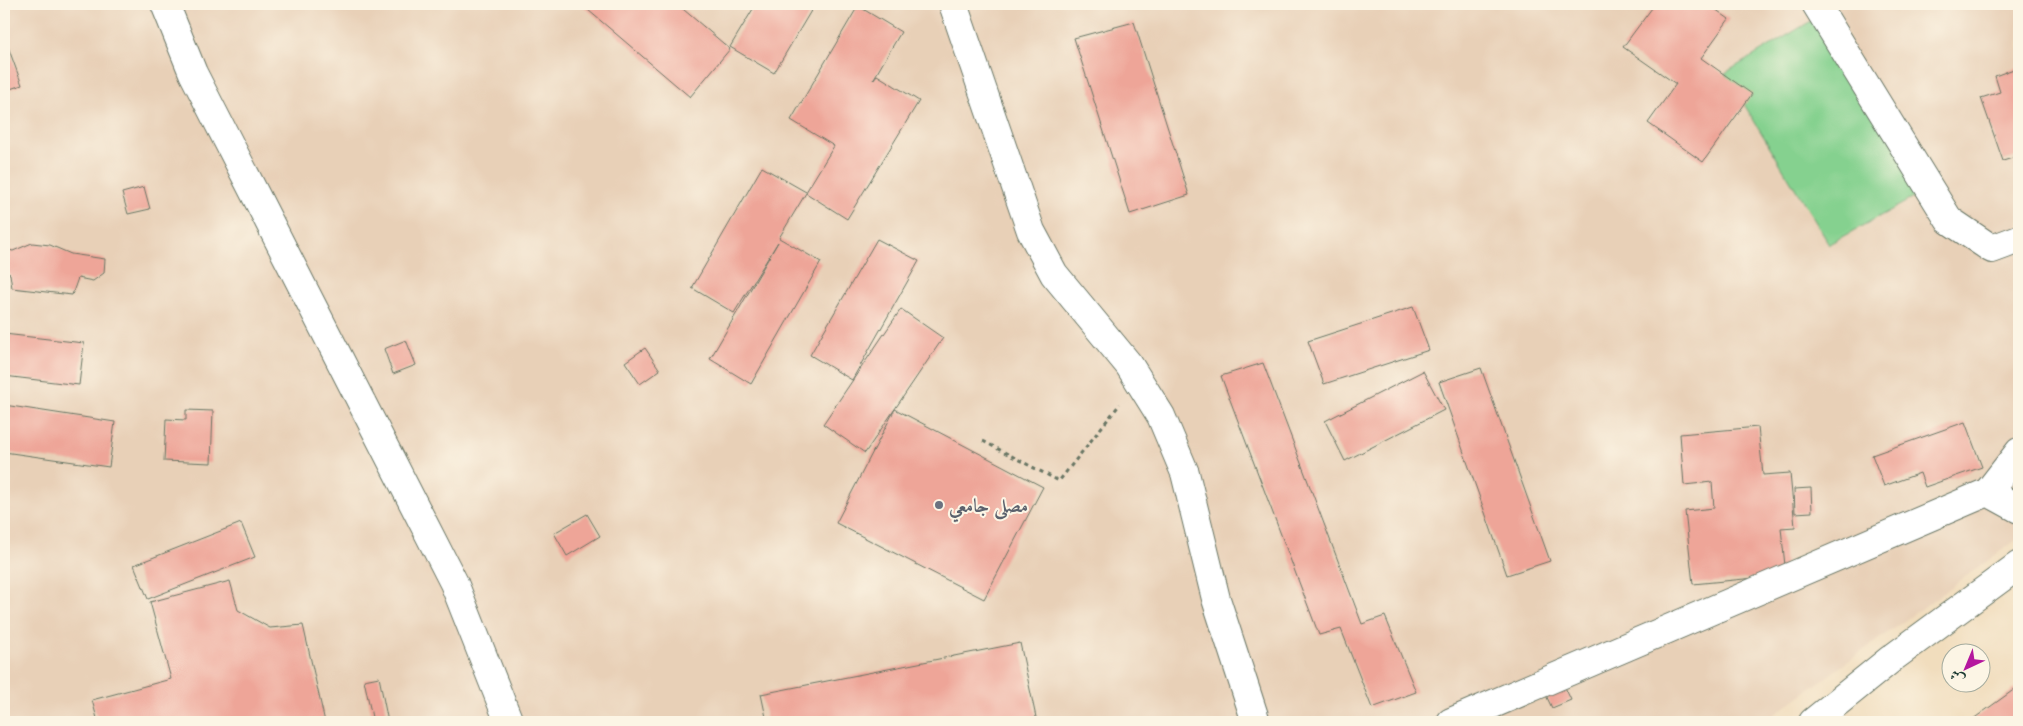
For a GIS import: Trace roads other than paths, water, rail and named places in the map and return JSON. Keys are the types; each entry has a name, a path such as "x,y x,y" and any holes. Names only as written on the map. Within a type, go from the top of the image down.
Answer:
{"street":[{"path":"165,4 193,72 454,582 509,722"},
{"path":"953,4 1031,231 1054,274 1129,365 1161,416 1185,473 1216,599 1256,722"},
{"path":"1816,4 1949,220 1992,249 2019,239"},
{"path":"1451,722 1988,492 2019,452"},
{"path":"1988,492 2019,509"},
{"path":"1813,722 1891,659 2019,565"}],"place":[{"name":"مصلى جامعي","path":"939,505"}]}
